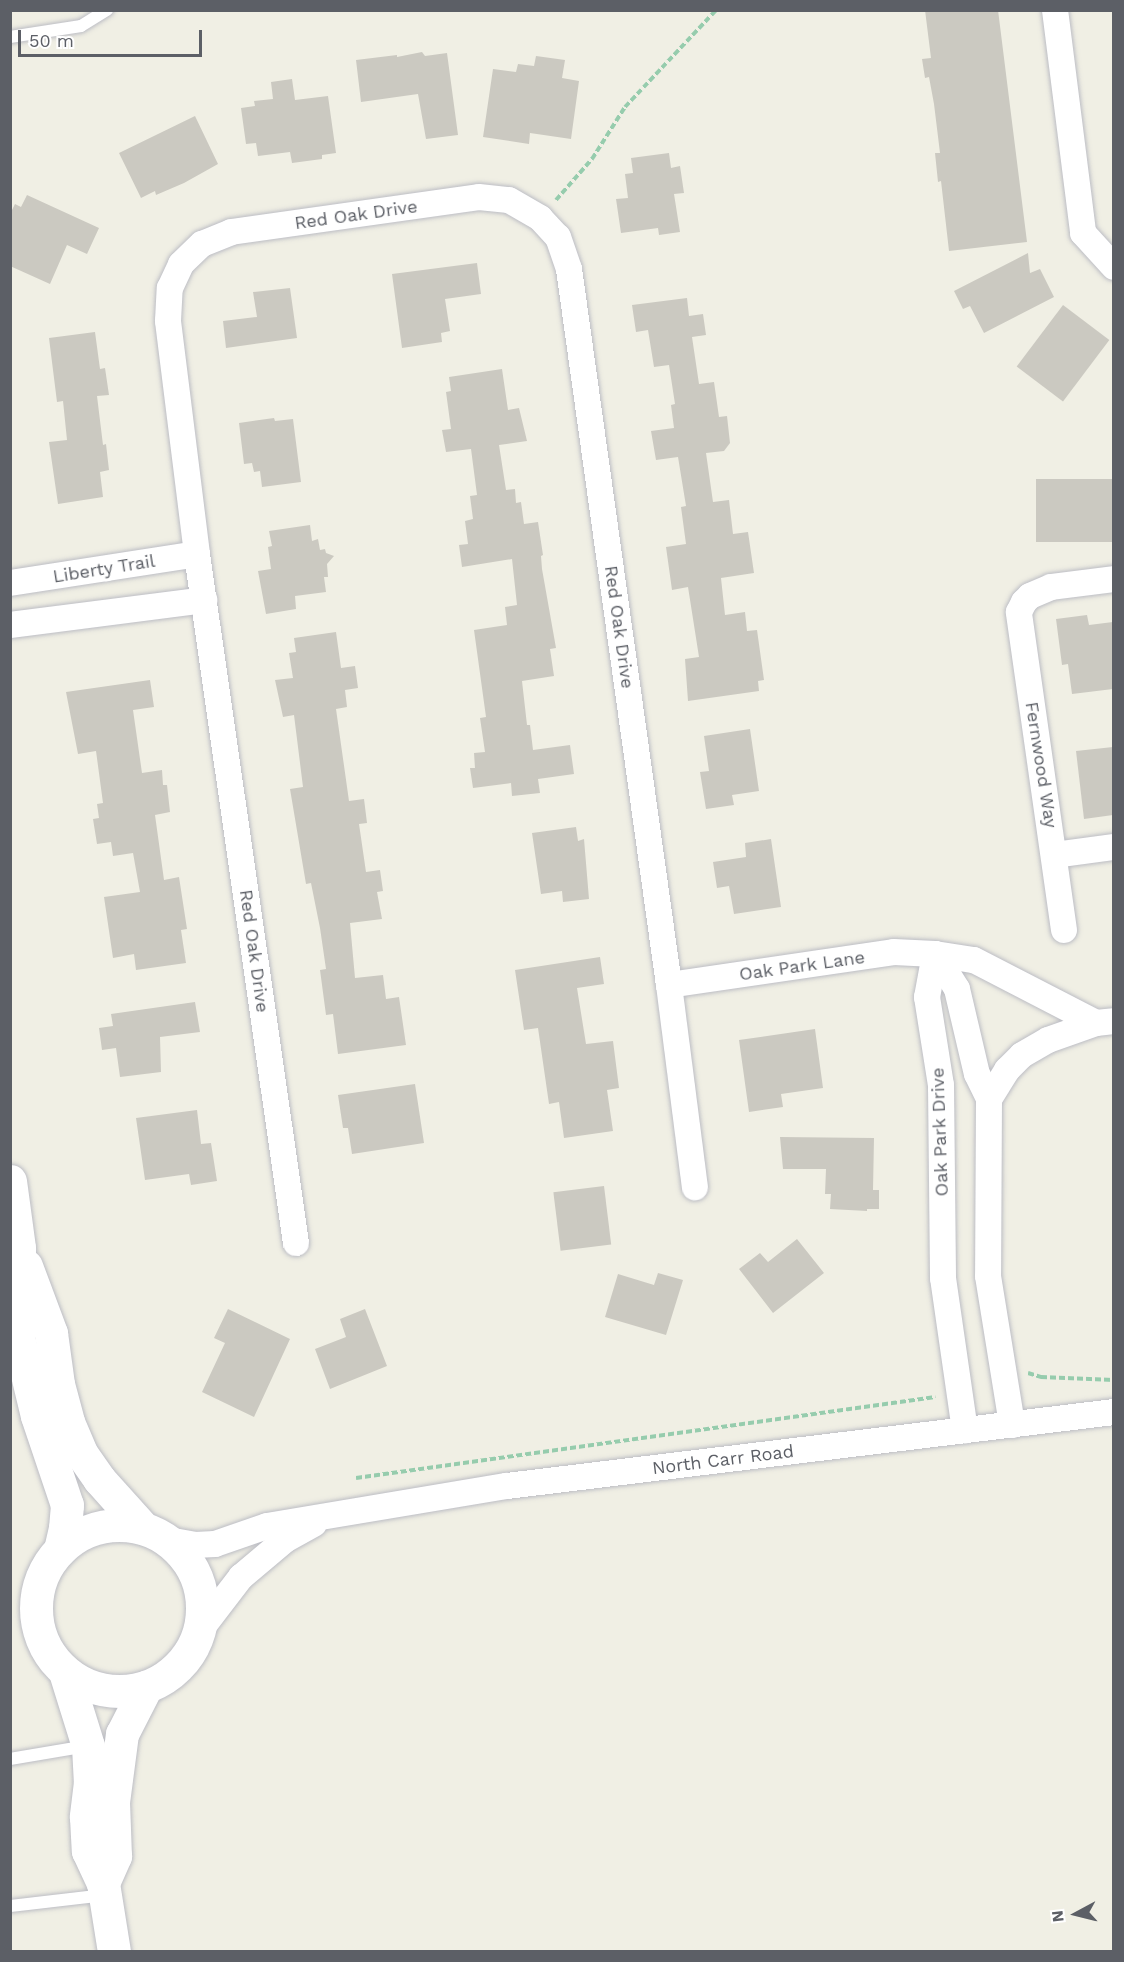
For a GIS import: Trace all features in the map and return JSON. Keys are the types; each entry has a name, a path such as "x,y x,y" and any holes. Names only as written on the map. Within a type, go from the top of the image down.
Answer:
{"street":[{"path":"1055,10 1083,233 1113,267"},
{"name":"Red Oak Drive","path":"296,1243 197,554 168,321 170,288 181,264 202,244 231,232 478,197 509,200 540,218 558,237 569,269 695,1187"},
{"name":"Liberty Trail","path":"10,584 197,554"},
{"name":"Fernwood Way","path":"1064,930 1019,612 1024,602 1051,587 1113,579"},
{"path":"10,625 204,600"},
{"path":"1054,855 1113,847"},
{"name":"Oak Park Lane","path":"669,985 894,952 935,954 974,960 1105,1022"},
{"name":"Oak Park Drive","path":"935,954 957,989 977,1074 989,1099 987,1276 1012,1425"},
{"name":"Oak Park Drive","path":"935,954 927,997 941,1085 943,1278 965,1430"},
{"path":"989,1099 1007,1070 1022,1055 1048,1040 1105,1022"},
{"path":"10,1181 19,1248 18,1337 37,1416 67,1505 60,1549"},
{"path":"19,1248 51,1333 58,1384 68,1422 81,1453 99,1479 155,1534 186,1558 198,1582 202,1607 198,1633 187,1656 169,1675 146,1687 118,1692 90,1686 65,1672 50,1655 39,1634 35,1611 38,1588 46,1567 60,1549 78,1535 99,1527 121,1524 155,1534"},
{"name":"North Carr Road","path":"155,1534 195,1545 215,1544 267,1526 507,1486 1113,1412"},
{"name":"North Carr Road","path":"198,1633 241,1577 285,1540 333,1514"},
{"path":"65,1672 88,1746 90,1782 86,1817 88,1851 104,1889 114,1952"},
{"path":"104,1889 116,1856 113,1802 122,1734 146,1687"}],"lane":[{"path":"10,37 81,26 107,10"},
{"path":"10,1759 88,1746"},
{"path":"10,1906 104,1889"}],"path":[{"path":"540,218 592,159 625,107 716,10"},
{"path":"1006,1386 1026,1372 1041,1377 1113,1380"},
{"path":"356,1478 960,1393"}],"building":[{"path":"925,10 998,10 1027,242 949,251 941,181 938,182 935,153 940,153 934,104 929,77 925,78 922,59 931,58"},
{"path":"422,52 425,56 447,53 458,135 426,139 418,94 361,102 356,60 397,55 397,57"},
{"path":"536,56 565,60 562,78 579,81 571,139 530,133 529,144 483,137 493,69 516,72 518,64 534,66"},
{"path":"292,79 295,100 328,96 336,153 322,155 322,159 292,163 290,152 258,156 256,143 246,144 241,108 255,106 254,101 273,99 271,82"},
{"path":"195,116 218,164 184,183 156,195 155,191 141,198 119,153"},
{"path":"669,153 671,168 680,166 684,193 674,194 680,232 659,235 658,228 621,233 616,199 628,198 625,174 633,173 631,158"},
{"path":"27,195 99,228 87,254 67,245 50,284 10,266 10,214 15,204 21,207"},
{"path":"1028,253 1030,273 1040,269 1054,297 984,333 970,306 963,309 954,291"},
{"path":"477,263 481,294 445,299 450,331 441,333 442,342 402,348 392,274"},
{"path":"290,288 297,338 226,348 223,321 257,317 253,292"},
{"path":"687,298 689,316 703,314 706,335 692,337 699,384 714,382 719,417 727,416 730,443 724,451 706,453 713,502 729,500 733,534 748,532 754,573 721,578 725,615 745,612 747,631 757,630 764,680 758,681 759,691 688,701 685,659 699,657 688,587 672,590 666,547 686,544 681,507 686,506 678,457 656,460 651,431 674,428 671,405 675,404 669,365 654,367 648,330 636,332 632,305"},
{"path":"1063,305 1109,340 1063,401 1017,366"},
{"path":"95,332 100,369 105,368 109,395 97,396 103,445 106,444 109,470 100,472 103,497 58,504 49,442 67,440 63,401 57,402 49,338"},
{"path":"502,369 508,410 519,408 527,441 499,445 506,490 515,489 516,503 521,502 524,524 538,522 543,555 541,556 542,569 556,648 550,649 554,676 522,681 527,725 530,725 533,750 570,745 574,774 538,779 540,793 512,796 511,783 473,788 470,768 475,768 474,753 485,752 480,718 486,717 474,630 507,625 505,607 517,605 512,559 462,567 459,545 468,544 465,521 473,519 470,496 477,495 471,449 446,452 442,430 451,429 446,392 451,391 449,377"},
{"path":"274,418 275,421 293,419 301,482 262,487 260,471 254,472 252,463 244,464 239,423"},
{"path":"1036,479 1113,479 1113,542 1036,542"},
{"path":"310,525 312,541 318,539 320,550 325,549 326,553 334,556 327,564 328,577 324,577 326,592 295,596 296,609 266,614 258,571 271,569 268,547 272,546 269,531"},
{"path":"1087,615 1089,625 1113,622 1113,689 1072,694 1068,664 1062,665 1056,619"},
{"path":"336,632 341,668 355,666 358,688 345,690 347,707 336,709 349,801 364,799 367,823 359,824 366,872 380,870 383,891 377,892 382,919 350,923 355,978 383,975 386,999 399,997 406,1045 338,1054 333,1014 326,1015 320,970 326,969 320,928 311,883 306,884 290,789 303,787 294,715 283,717 275,680 293,678 289,653 296,652 294,638"},
{"path":"150,680 154,707 133,710 142,773 162,770 163,785 167,785 170,812 155,815 164,880 179,877 187,929 181,930 186,963 136,970 134,954 113,958 104,897 140,892 133,853 113,856 111,842 97,844 93,819 99,818 97,804 103,803 96,751 78,754 66,692"},
{"path":"750,729 759,791 732,795 734,805 706,809 700,772 709,771 704,736"},
{"path":"1113,747 1113,815 1084,819 1076,751"},
{"path":"576,827 578,841 584,839 589,899 563,902 562,891 541,894 532,833"},
{"path":"771,839 781,907 734,914 729,886 717,888 713,862 746,857 745,843"},
{"path":"600,957 604,984 577,988 586,1044 613,1041 619,1088 607,1090 613,1131 564,1138 559,1102 549,1104 538,1028 524,1030 515,970"},
{"path":"195,1002 200,1032 160,1037 161,1072 120,1077 116,1048 102,1050 99,1028 113,1026 111,1014"},
{"path":"815,1029 823,1088 781,1094 783,1107 749,1112 739,1040"},
{"path":"415,1084 424,1143 352,1154 348,1128 343,1128 338,1095"},
{"path":"197,1110 201,1144 211,1143 217,1181 191,1185 189,1174 145,1180 136,1118"},
{"path":"780,1137 874,1138 873,1190 879,1190 879,1209 867,1209 867,1211 830,1209 831,1194 825,1194 826,1169 783,1169"},
{"path":"604,1186 611,1245 561,1251 553,1192"},
{"path":"797,1239 824,1273 773,1313 739,1269 760,1253 768,1262"},
{"path":"658,1273 683,1280 666,1335 605,1317 618,1274 654,1285"},
{"path":"228,1309 290,1339 254,1417 202,1392 225,1343 214,1338"},
{"path":"365,1309 387,1366 330,1389 315,1349 346,1337 340,1319"}]}
